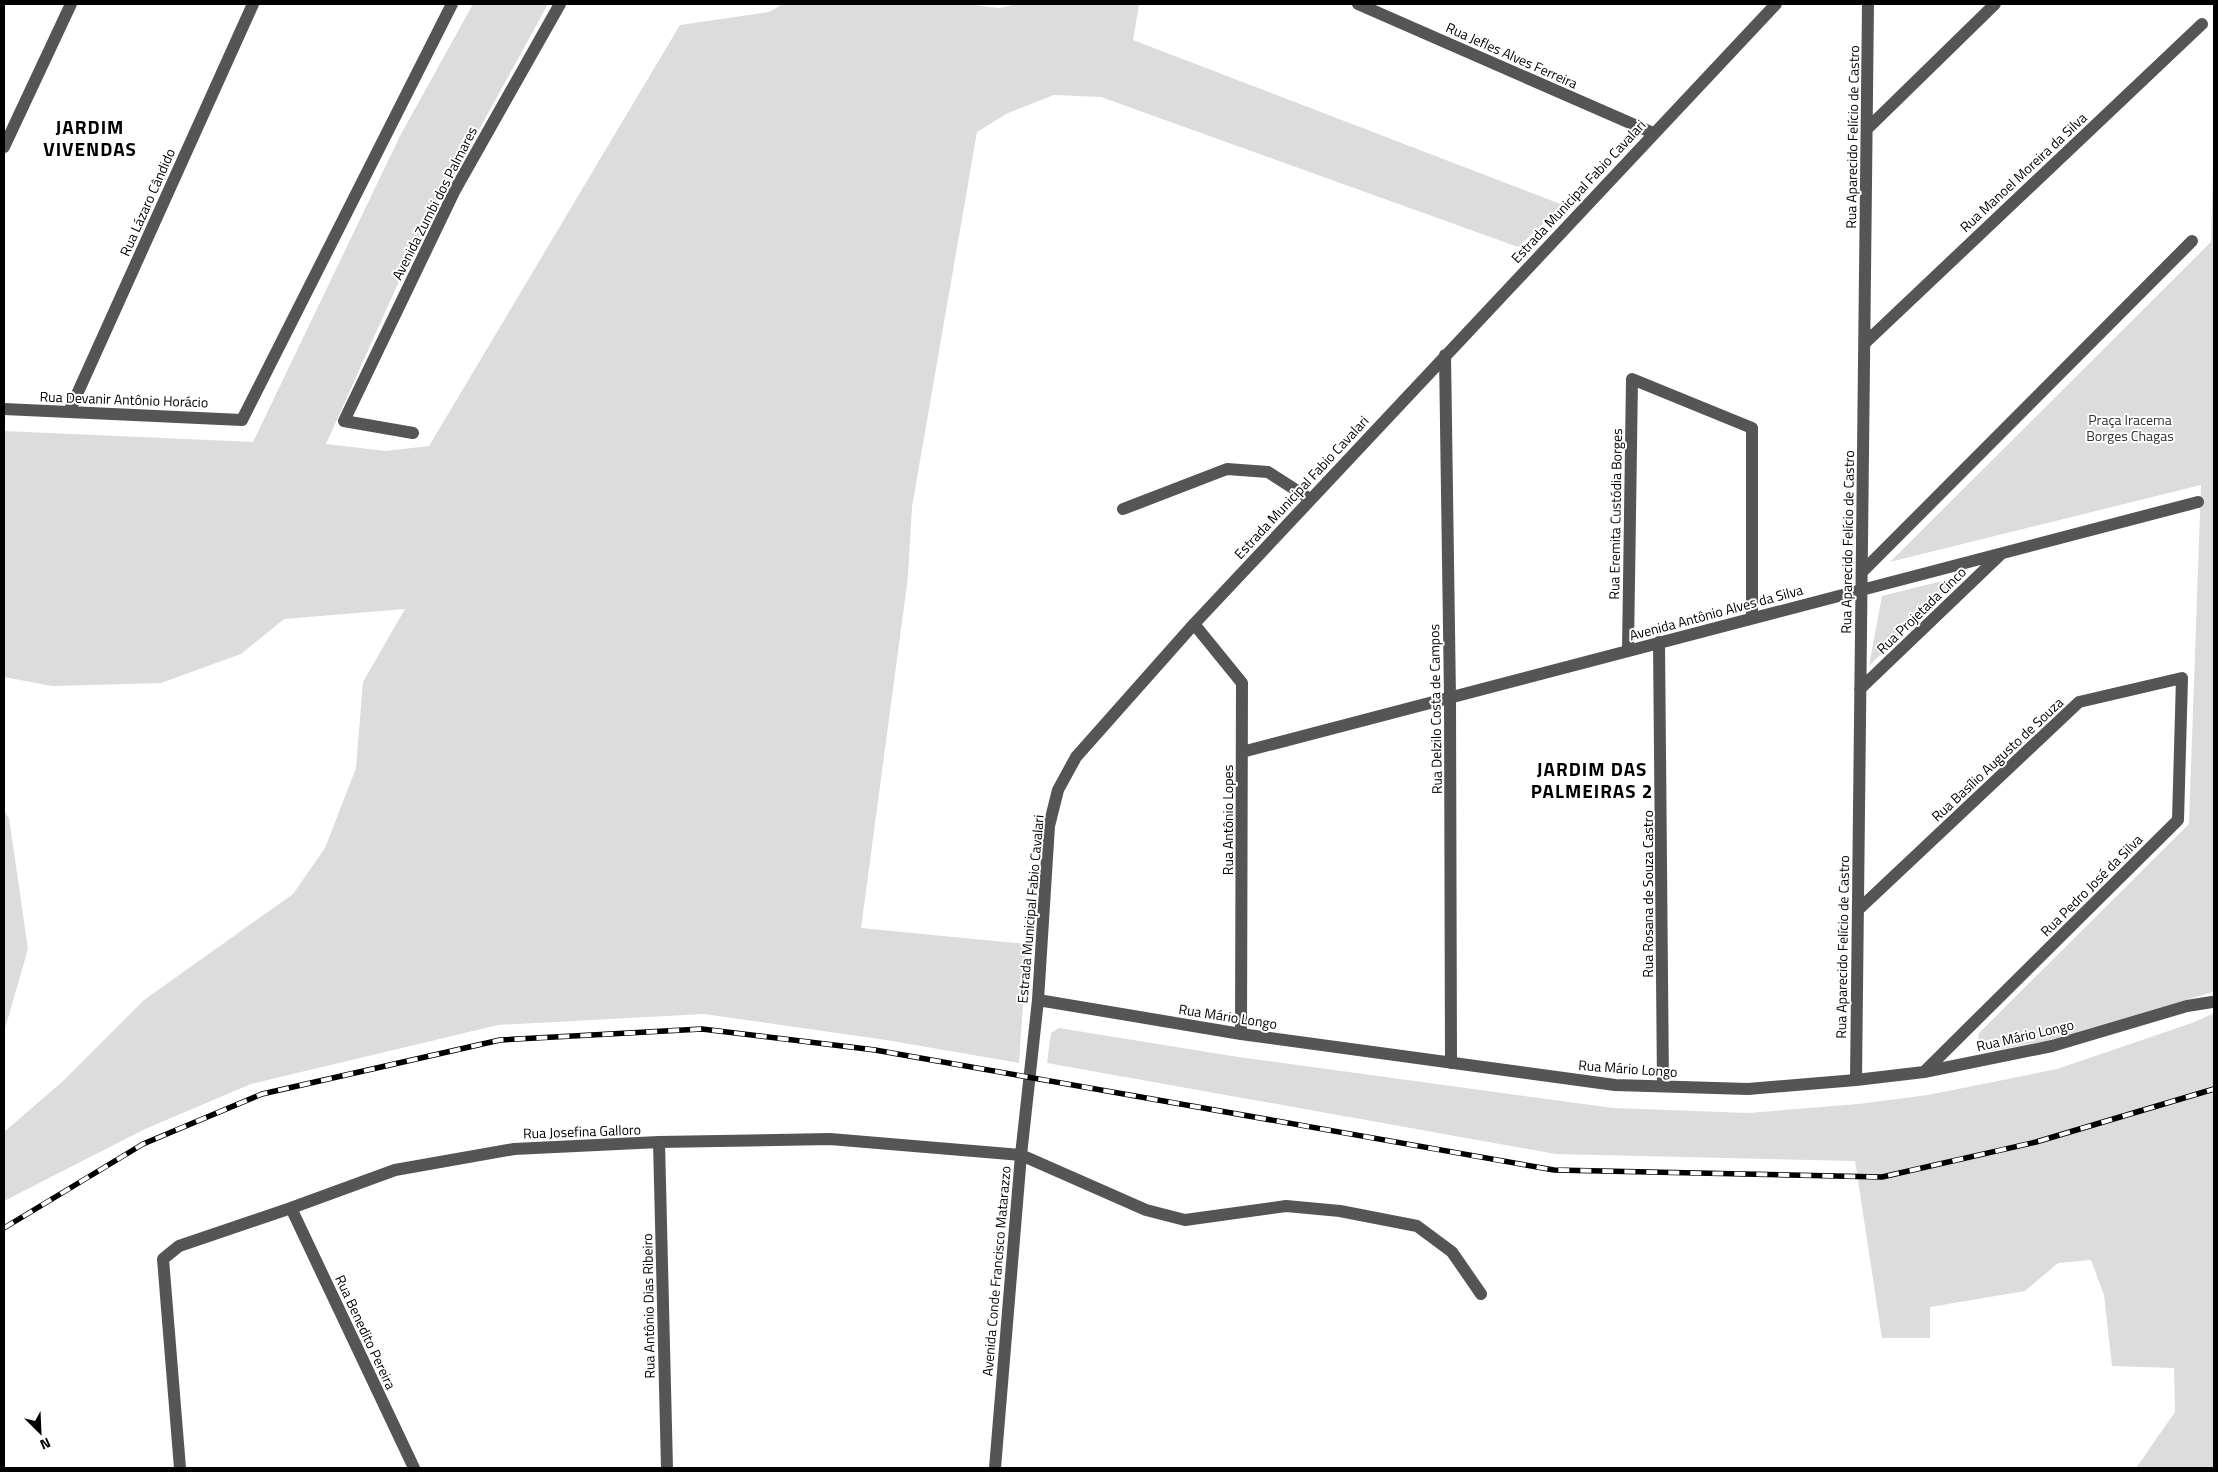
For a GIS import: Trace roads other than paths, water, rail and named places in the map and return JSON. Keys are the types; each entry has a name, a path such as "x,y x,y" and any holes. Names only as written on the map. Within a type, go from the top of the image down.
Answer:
{"street":[{"path":"4,147 71,4"},
{"name":"Rua Lázaro Cândido","path":"69,412 253,4"},
{"name":"Rua Devanir Antônio Horácio","path":"4,409 242,420 452,4"},
{"name":"Avenida Zumbi dos Palmares","path":"413,433 344,421 455,190 560,4"},
{"name":"Estrada Municipal Fabio Cavalari","path":"1030,1076 1038,1000 1050,826 1058,790 1076,757 1194,624 1310,499 1776,4"},
{"name":"Rua Aparecido Felício de Castro","path":"1856,1080 1868,4"},
{"path":"1867,129 1995,4"},
{"name":"Rua Jefles Alves Ferreira","path":"1367,6 1653,133"},
{"name":"Rua Manoel Moreira da Silva","path":"1864,343 2202,24"},
{"path":"1862,572 2192,241"},
{"name":"Rua Delzilo Costa de Campos","path":"1444,355 1450,697 1452,1063"},
{"name":"Rua Eremita Custódia Borges","path":"1628,650 1632,379 1752,428 1752,618"},
{"path":"1123,508 1227,469 1268,472 1310,499"},
{"name":"Avenida Antônio Alves da Silva","path":"1242,752 2198,502"},
{"name":"Rua Projetada Cinco","path":"1860,689 2002,553"},
{"name":"Rua Antônio Lopes","path":"1194,624 1242,683 1241,1034"},
{"name":"Rua Rosana de Souza Castro","path":"1660,642 1663,1086"},
{"name":"Rua Basílio Augusto de Souza","path":"1858,910 2079,702 2182,678"},
{"name":"Rua Pedro José da Silva","path":"1924,1072 2178,820 2182,678"},
{"name":"Rua Mário Longo","path":"1038,1000 1241,1034 1615,1084 1748,1089 1924,1072 2052,1046 2187,1006 2212,1002"},
{"name":"Avenida Conde Francisco Matarazzo","path":"995,1468 1021,1155 1030,1076"},
{"name":"Rua Josefina Galloro","path":"180,1468 163,1259 179,1246 395,1170 514,1149 659,1142 830,1139 1021,1155 1146,1210 1185,1220 1286,1206 1340,1211 1417,1226 1452,1252 1481,1294"},
{"name":"Rua Antônio Dias Ribeiro","path":"659,1142 667,1468"},
{"name":"Rua Benedito Pereira","path":"291,1208 414,1468"}],"railway":[{"path":"4,1228 143,1144 262,1094 500,1040 702,1029 875,1050 1554,1170 1882,1177 2036,1142 2214,1089"}],"district":[{"name":"JARDIM VIVENDAS","path":"90,137"},
{"name":"JARDIM DAS PALMEIRAS 2","path":"1592,779"}],"park label":[{"name":"Praça Iracema Borges Chagas","path":"2130,428"}]}
